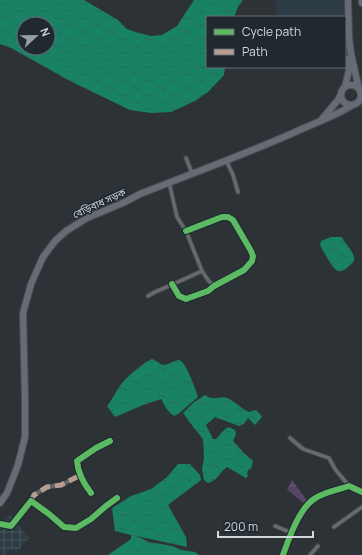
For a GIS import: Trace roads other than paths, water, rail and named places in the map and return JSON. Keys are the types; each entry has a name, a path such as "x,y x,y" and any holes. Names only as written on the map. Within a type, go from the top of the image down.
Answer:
{"highway":[{"path":"346,0 349,70 345,87 341,94 344,103 362,107"},
{"path":"346,0 351,54 361,93 360,101 353,105"},
{"path":"345,87 354,85 361,93"},
{"name":"বেড়িবাধ সড়ক","path":"320,121 338,100 341,94"},
{"name":"বেড়িবাধ সড়ক","path":"0,503 18,465 25,437 23,312 31,284 48,249 66,230 98,212 169,182 278,140 353,105"}],"street":[{"path":"186,158 192,173"},
{"path":"226,160 233,175 238,192"},
{"path":"169,182 177,217 186,230 202,271 214,286"},
{"path":"172,284 179,296 186,299 208,290 244,270 252,261 253,256 251,251 233,220 228,217 222,217 186,230"},
{"path":"148,296 202,271"},
{"path":"290,438 303,449 329,458 335,469 349,486 362,492"},
{"path":"91,493 84,483 77,461 96,448 110,442"},
{"path":"0,524 11,526 34,495 47,487 61,485 81,475"},
{"path":"283,555 292,533 307,504 314,498 349,486"},
{"path":"31,501 64,527 76,528 91,519 117,498"},
{"path":"334,527 362,507"},
{"path":"275,526 292,533"},
{"path":"310,555 318,546"}],"water":[{"path":"0,0 84,0 118,20 127,29 151,36 162,35 177,26 194,0 243,0 234,16 206,16 206,68 225,68 224,75 208,92 195,101 171,112 151,113 130,110 70,81 25,56 56,56 56,16 16,16 16,51 0,44"},
{"path":"331,237 342,237 352,251 354,257 354,261 342,271 334,268 320,245 321,241"},
{"path":"152,359 163,365 177,360 182,362 185,365 198,397 174,416 161,399 115,417 107,406 118,388 132,373"},
{"path":"205,395 211,398 227,398 249,412 256,410 262,417 255,425 248,418 244,424 239,426 215,417 206,425 213,439 216,439 225,429 229,427 235,430 236,434 233,441 253,461 246,478 227,467 211,482 208,483 204,480 202,469 204,458 203,439 183,413 193,403"},
{"path":"178,464 190,464 200,475 201,480 168,505 186,537 187,547 136,536 149,542 172,546 181,550 195,552 199,555 108,555 131,539 131,535 115,531 112,508 131,496 151,489 167,477"}]}
